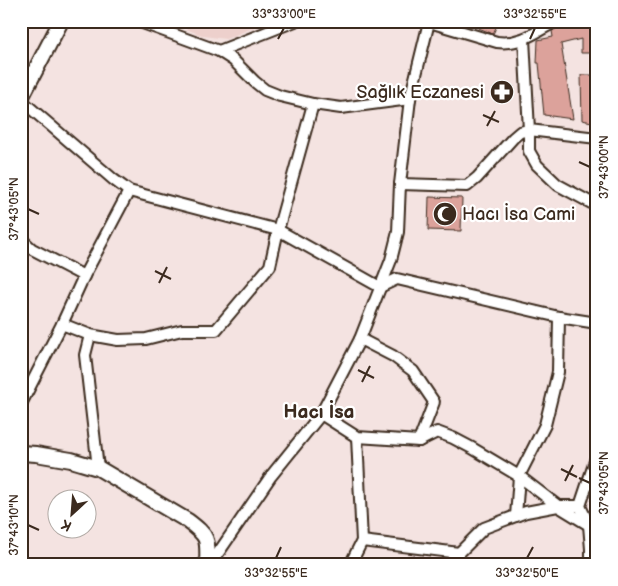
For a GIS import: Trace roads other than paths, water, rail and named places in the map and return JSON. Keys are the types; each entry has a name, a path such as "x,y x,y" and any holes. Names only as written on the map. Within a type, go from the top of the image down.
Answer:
{"street":[{"path":"61,21 21,99 107,174 129,191 278,230 380,287"},
{"path":"137,21 219,51 233,60 255,82 266,90 280,96 341,108 410,99"},
{"path":"219,51 295,21"},
{"path":"209,565 271,476 321,414 360,339 391,260 398,232 400,184 410,99 428,22 505,43 524,39 556,21"},
{"path":"524,39 529,151 537,164 558,185 597,206"},
{"path":"62,324 90,335 118,340 146,339 182,330 216,330 270,266 278,230 313,104"},
{"path":"400,184 467,186 477,178 520,132 529,130 597,138"},
{"path":"21,404 84,276 129,191"},
{"path":"21,239 32,248 84,276"},
{"path":"380,287 397,279 559,317 597,323"},
{"path":"516,516 519,476 545,425 558,372 559,317"},
{"path":"90,335 85,355 98,468"},
{"path":"360,339 393,356 413,371 434,402 419,441"},
{"path":"321,414 357,437 419,441 437,432 453,438 519,476 558,506 593,526"},
{"path":"350,565 362,541 357,437"},
{"path":"21,453 71,460 98,468 188,521 200,530 206,539 209,565"},
{"path":"580,506 597,455"},
{"path":"452,565 459,553 484,528 526,512 558,506 580,506"},
{"path":"580,506 593,526 591,565"},
{"path":"362,541 459,553"}],"place":[{"name":"Sağlık Eczanesi","path":"502,92"},
{"name":"Hacı İsa Cami","path":"445,214"}],"district":[{"name":"Hacı İsa","path":"319,411"}]}
